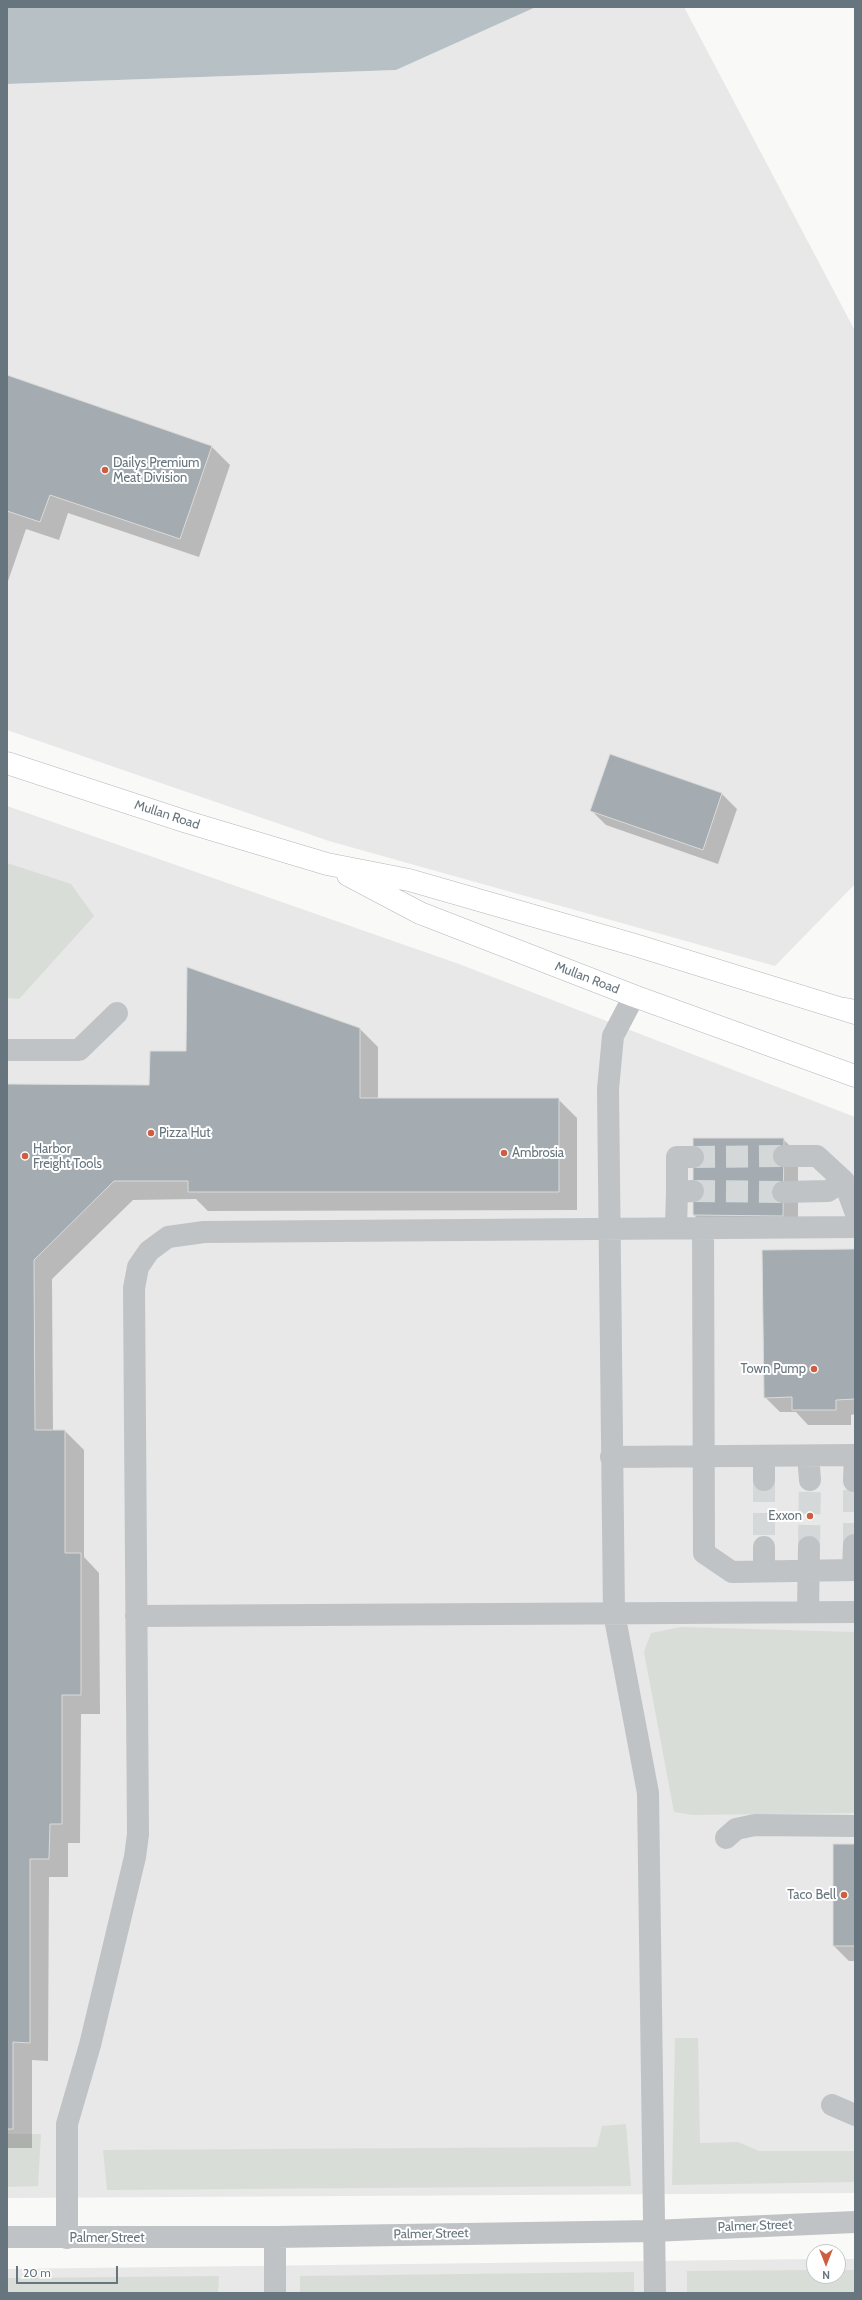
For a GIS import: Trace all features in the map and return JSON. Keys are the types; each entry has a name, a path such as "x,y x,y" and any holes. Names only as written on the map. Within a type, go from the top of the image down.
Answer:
{"main road":[{"name":"Mullan Road","path":"7,763 195,824 327,864 416,882 635,945 852,1011"},
{"name":"Mullan Road","path":"327,864 420,912 634,996 855,1076"}],"street":[{"path":"634,996 613,1036 609,1068 611,1457 614,1613 648,1793 655,2293"},
{"path":"7,1050 79,1050 117,1013"},
{"path":"784,1156 817,1156 844,1181 855,1211"},
{"path":"676,1228 685,1192 677,1157 693,1157"},
{"path":"784,1192 828,1191 844,1181"},
{"path":"67,2238 67,2124 93,2032 135,1857 138,1834 134,1288 138,1267 149,1251 168,1237 204,1232 855,1226"},
{"path":"703,1228 702,1457 704,1553 732,1572 854,1570 854,1545"},
{"path":"611,1457 855,1455 854,1481"},
{"path":"764,1456 764,1480"},
{"path":"808,1456 810,1480"},
{"path":"764,1547 764,1571"},
{"path":"808,1612 809,1547"},
{"path":"136,1616 855,1612"},
{"path":"726,1838 736,1830 755,1825 855,1826"},
{"path":"832,2105 855,2116"},
{"name":"Palmer Street","path":"7,2237 275,2237 653,2231 855,2222"},
{"path":"275,2237 275,2293"}],"shaded area":[{"path":"7,7 536,7 396,70 7,84"},
{"path":"536,7 684,7 854,329 855,884 775,966 329,841 7,730 7,84 396,70"},
{"path":"7,806 459,964 855,1117 855,2193 7,2198"},
{"path":"7,863 71,884 94,916 19,999 7,998"},
{"path":"681,1627 855,1632 855,1813 693,1815 674,1812 644,1652 651,1633"},
{"path":"675,2038 698,2038 700,2143 738,2142 759,2151 855,2151 855,2182 672,2185"},
{"path":"626,2124 631,2186 107,2190 103,2150 597,2147 602,2126"},
{"path":"7,2134 41,2134 38,2186 7,2187"},
{"path":"806,2259 806,2284 846,2284 846,2259 855,2259 855,2293 7,2293 7,2269"},
{"path":"806,2270 806,2284 846,2284 846,2270 855,2270 855,2293 687,2293 687,2271"},
{"path":"634,2272 634,2293 300,2293 300,2276"},
{"path":"219,2276 218,2293 7,2293 7,2278"}],"building":[{"name":"Dailys Premium Meat Division","path":"7,375 212,446 180,539 50,495 40,522 7,511"},
{"path":"610,754 722,793 703,850 590,811"},
{"path":"187,967 360,1028 360,1098 559,1098 559,1192 188,1192 188,1181 114,1181 34,1260 35,1430 65,1430 65,1553 81,1553 81,1695 62,1695 62,1824 50,1824 49,1859 30,1859 30,2043 13,2042 13,2129 7,2129 7,1084 149,1085 150,1051 186,1051"},
{"path":"693,1138 784,1138 783,1216 693,1215"},
{"path":"855,1249 855,1399 836,1400 836,1410 792,1410 792,1397 764,1398 762,1250"},
{"name":"Taco Bell","path":"833,1844 855,1844 855,1946 833,1946"}],"tunnel":[{"path":"693,1157 784,1156"},
{"path":"693,1191 783,1192"},
{"path":"764,1480 764,1547"},
{"path":"809,1547 810,1480"},
{"path":"854,1481 854,1545"}],"place":[{"name":"Dailys Premium Meat Division","path":"105,470"},
{"name":"Pizza Hut","path":"151,1133"},
{"name":"Ambrosia","path":"504,1153"},
{"name":"Harbor Freight Tools","path":"25,1156"},
{"name":"Town Pump","path":"814,1369"},
{"name":"Exxon","path":"810,1516"},
{"name":"Taco Bell","path":"844,1895"}]}
